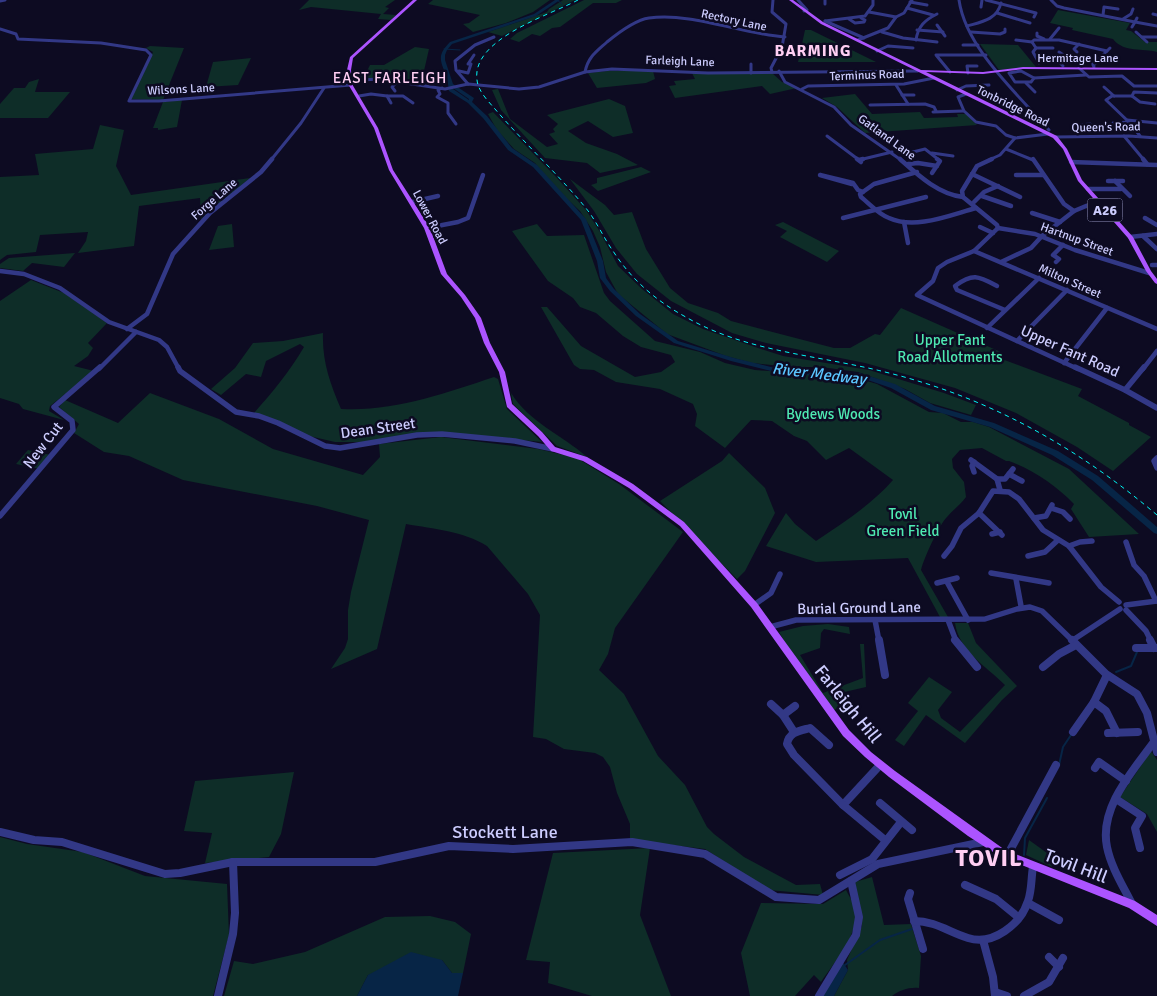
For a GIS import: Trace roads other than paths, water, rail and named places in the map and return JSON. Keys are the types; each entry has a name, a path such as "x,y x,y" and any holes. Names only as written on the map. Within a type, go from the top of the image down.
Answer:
{"main road":[{"path":"350,83 351,58 415,0"},
{"name":"Tonbridge Road","path":"791,0 822,23 957,90 1049,132 1065,149 1080,180 1099,204 1130,237 1148,273 1157,282"},
{"name":"Hermitage Lane","path":"918,71 999,73 1023,68 1079,68 1095,66 1157,69"},
{"name":"Lower Road","path":"350,83 376,128 391,170 427,228 444,274 464,296 478,318 487,343 502,372 509,405 553,449"},
{"name":"Dean Street","path":"553,449 585,459 632,486 682,524 754,606"},
{"name":"Farleigh Hill","path":"754,606 834,718 862,749 880,765 983,842"},
{"name":"Tovil Hill","path":"983,842 1007,856 1033,867 1132,904 1157,921"}],"street":[{"path":"0,1 5,0"},
{"path":"772,72 771,68 784,44 786,24 772,12 773,0"},
{"name":"Tonbridge Road","path":"798,0 808,10 804,11"},
{"path":"864,38 826,22 849,18 855,23 864,22 865,20 861,18 869,12 874,0 879,0"},
{"path":"923,12 932,0"},
{"path":"959,0 959,8 978,44 999,73 1049,132"},
{"path":"980,7 984,0 1001,3 1036,13 1034,18"},
{"path":"1051,0 1059,7 1157,26 1156,33 1142,37"},
{"path":"1100,0 1104,7 1103,15"},
{"path":"858,40 882,32 896,17 904,13 911,1 927,5"},
{"path":"967,26 997,14 1001,9 1001,3"},
{"path":"1104,7 1118,9"},
{"path":"907,8 935,14 922,23 917,30 916,40"},
{"path":"1123,19 1131,14 1133,9"},
{"path":"869,12 896,17"},
{"path":"997,14 1030,23"},
{"name":"Rectory Lane","path":"585,72 588,58 592,53 610,39 648,18 704,21 736,31 771,37 785,37"},
{"path":"1132,27 1136,21"},
{"path":"917,30 944,34 936,25"},
{"path":"1050,39 1059,28"},
{"path":"971,32 1000,34 1005,32 1005,29"},
{"name":"Wilsons Lane","path":"0,30 16,34 18,39 101,43 146,50 151,55 132,89 129,101 159,101 324,88"},
{"path":"882,32 916,40 937,42"},
{"path":"1136,32 1147,42"},
{"path":"1036,33 1037,36 1044,39"},
{"path":"468,84 456,70 455,60 475,45 494,37"},
{"path":"1016,40 1032,42 1050,39 1108,49 1095,66 1085,60 1056,58 1063,66"},
{"path":"1032,42 1036,48"},
{"path":"963,45 978,44"},
{"path":"1077,52 1074,49 1080,44"},
{"path":"878,51 888,46 910,48"},
{"path":"1036,48 1053,48"},
{"path":"1036,48 1033,52 1039,63"},
{"path":"946,49 948,54"},
{"path":"1060,52 1071,60"},
{"path":"456,70 461,73 468,73 471,64 468,64 474,55"},
{"path":"950,72 936,55 986,55"},
{"path":"751,64 751,73"},
{"path":"968,73 967,66 977,66"},
{"path":"1079,68 1086,75"},
{"name":"Farleigh Lane","path":"324,88 357,81 379,79 443,88 468,84 505,89 528,89 562,81 585,72 630,69 751,73 779,71 918,71"},
{"name":"Gatland Lane","path":"779,71 785,82 834,107 851,125 908,164 925,181 954,196 963,197 997,225 998,228"},
{"path":"1034,78 1031,82 1016,83 1009,73 1022,71 1034,78 1086,75 1091,77 1122,76 1134,86 1157,86"},
{"path":"1038,72 1042,77"},
{"name":"Terminus Road","path":"802,89 808,86 923,82 934,78"},
{"path":"393,91 392,87 397,82"},
{"path":"1025,90 1034,90 1026,83"},
{"path":"896,84 908,104"},
{"path":"957,90 966,86 990,85"},
{"path":"1104,87 1114,96"},
{"name":"Forge Lane","path":"127,329 147,314 173,254 210,213 261,172 301,123 324,88"},
{"path":"443,88 438,90 440,94 438,97 448,103 448,113 456,124"},
{"path":"1140,136 1128,121 1107,102 1107,98 1157,93"},
{"path":"359,96 371,94 403,96 413,103"},
{"path":"966,94 958,97 964,112 982,125 996,126 1006,135 1014,138 1049,132"},
{"path":"902,95 914,95"},
{"path":"1132,95 1140,102 1155,104"},
{"path":"387,96 388,102"},
{"path":"870,105 929,105 934,107 934,112 962,112"},
{"path":"1081,125 1090,124 1098,130 1117,128 1112,123 1128,121 1157,123"},
{"path":"1013,133 1020,137"},
{"path":"1124,136 1147,164"},
{"name":"Queen's Road","path":"1055,138 1140,136 1157,138"},
{"path":"827,137 860,161 892,152"},
{"path":"963,197 962,191 977,166 995,158 1006,150 1014,138"},
{"path":"909,153 925,149 932,153 940,161 932,172"},
{"path":"1006,150 1030,156 1064,204 1074,211"},
{"path":"932,153 953,156"},
{"path":"1071,162 1147,164 1157,166"},
{"path":"908,164 922,163 937,166"},
{"path":"917,172 874,184 860,194 861,197 890,219 904,222 921,222 976,208"},
{"path":"972,174 1019,198"},
{"path":"427,228 458,222 468,218 484,175"},
{"path":"1016,175 1043,175"},
{"path":"839,180 852,184 863,192"},
{"path":"1108,181 1122,181"},
{"path":"1115,181 1128,197 1136,195"},
{"path":"974,202 984,192 998,186"},
{"path":"1088,189 1122,189"},
{"path":"412,202 438,196"},
{"path":"843,218 926,196"},
{"path":"982,196 1011,206"},
{"path":"1001,262 1031,248 1042,236 1074,211 1086,206 1099,204"},
{"path":"1032,213 1060,222"},
{"path":"1146,220 1157,226"},
{"path":"904,222 908,243"},
{"path":"984,228 993,233"},
{"path":"974,251 998,228"},
{"name":"Hartnup Street","path":"998,228 1042,236 1063,245 1148,273"},
{"path":"1130,237 1157,234"},
{"path":"1143,236 1157,249 1152,250"},
{"path":"1054,256 1053,254 1063,245"},
{"name":"Milton Street","path":"974,251 1157,329"},
{"name":"Upper Fant Road","path":"974,251 947,262 938,268 933,280 917,296 1125,390 1157,408"},
{"path":"1048,254 1059,259"},
{"name":"Dean Street","path":"0,271 24,274 60,288 105,320 164,343 180,371 236,412 259,416 278,423 325,446 340,448 442,434 515,442 553,449"},
{"path":"998,286 979,275 966,277 955,286 957,290 1005,310"},
{"path":"987,328 1039,278"},
{"path":"1017,341 1067,290"},
{"path":"1064,363 1107,308"},
{"name":"New Cut","path":"0,516 73,430 72,421 54,407 92,375 136,332"},
{"path":"1125,390 1157,350"},
{"path":"1157,458 1154,461 1157,468"},
{"path":"974,472 973,462 997,479 1000,490"},
{"path":"997,479 1005,478 1011,471 1022,481"},
{"path":"944,556 952,546 961,528 979,513 993,491 1009,492 1019,499 1042,530 1069,546 1101,586 1146,631 1155,648 1136,648"},
{"path":"1034,518 1046,516 1052,506 1063,512 1070,519"},
{"path":"979,513 1001,534 992,534"},
{"path":"1028,556 1038,556 1046,553 1058,540"},
{"path":"1069,546 1092,541"},
{"path":"1043,667 1123,607 1156,601 1144,576 1134,565 1126,542"},
{"path":"991,573 1016,579 1049,583"},
{"path":"754,606 771,593 780,574"},
{"path":"937,584 957,578"},
{"path":"1016,579 1021,606 1038,609 1107,675 1132,687 1145,708 1154,731 1153,743 1157,752"},
{"path":"947,582 968,620"},
{"name":"Burial Ground Lane","path":"770,626 796,620 968,620 1001,615 1021,606"},
{"path":"875,620 885,675"},
{"path":"948,620 957,644 977,667"},
{"path":"1073,732 1094,702 1107,675"},
{"path":"1094,702 1106,711 1114,723 1117,733"},
{"path":"770,704 783,715 794,732"},
{"path":"783,715 795,706"},
{"path":"829,745 810,728 794,732 788,738 787,744 794,755 843,805 885,840"},
{"path":"1108,733 1138,732"},
{"path":"1132,904 1107,848 1105,838 1108,816 1116,799 1153,743"},
{"path":"1099,762 1126,782"},
{"path":"843,805 880,765"},
{"path":"1007,856 1056,765"},
{"path":"1116,799 1142,816 1135,828 1140,848"},
{"path":"880,802 912,830"},
{"path":"840,875 872,859 901,822"},
{"name":"Stockett Lane","path":"0,832 34,840 62,842 165,874 180,873 233,862 375,862 449,846 513,849 632,842 705,854 776,897 819,900 878,864 983,842"},
{"path":"218,996 233,934 235,913 233,862"},
{"path":"914,921 932,922 970,939 983,940 994,938 1001,934 1018,917 1028,903 1033,867"},
{"path":"819,996 856,934 859,917 851,881"},
{"path":"965,885 996,899 1018,917"},
{"path":"910,893 908,899 923,949"},
{"path":"1028,903 1059,920"},
{"path":"983,940 993,978 995,994 1007,996"},
{"path":"1049,957 1058,967"},
{"path":"1024,996 1049,982 1063,958"}],"water":[{"path":"411,952 442,960 452,973 463,973 458,996 357,996 368,975"},
{"path":"842,961 848,970 834,996 823,996"}],"waterway":[{"name":"River Medway","path":"557,0 562,4"},
{"name":"River Medway","path":"470,102 451,90 449,77 442,60 445,49 451,43 535,15 558,0"},
{"path":"444,49 460,50"},
{"name":"River Medway","path":"452,85 472,99 470,102"},
{"name":"River Medway","path":"470,102 485,117 510,149 535,166 584,220 600,261 603,278 612,290 638,315 676,342 733,360 775,370 859,375 893,386 933,408 992,425 1055,453 1095,478 1157,531"},
{"path":"1116,672 1131,666 1137,652"},
{"path":"1059,765 1063,747 1071,735"},
{"path":"1024,855 1025,838 1047,798"},
{"path":"845,965 880,940 912,929"}],"railway":[{"path":"578,0 532,21 499,41 486,52 478,65 477,80 481,92 489,103 585,207 593,217 609,246 644,288 684,316 732,338 782,351 885,372 960,395 995,410 1063,446 1127,490 1157,515"}],"district":[{"name":"BARMING","path":"813,50"},
{"name":"EAST FARLEIGH","path":"390,78"},
{"name":"TOVIL","path":"989,858"}],"park label":[{"name":"Upper Fant Road Allotments","path":"950,348"},
{"name":"Bydews Woods","path":"833,414"},
{"name":"Tovil Green Field","path":"903,522"}]}
